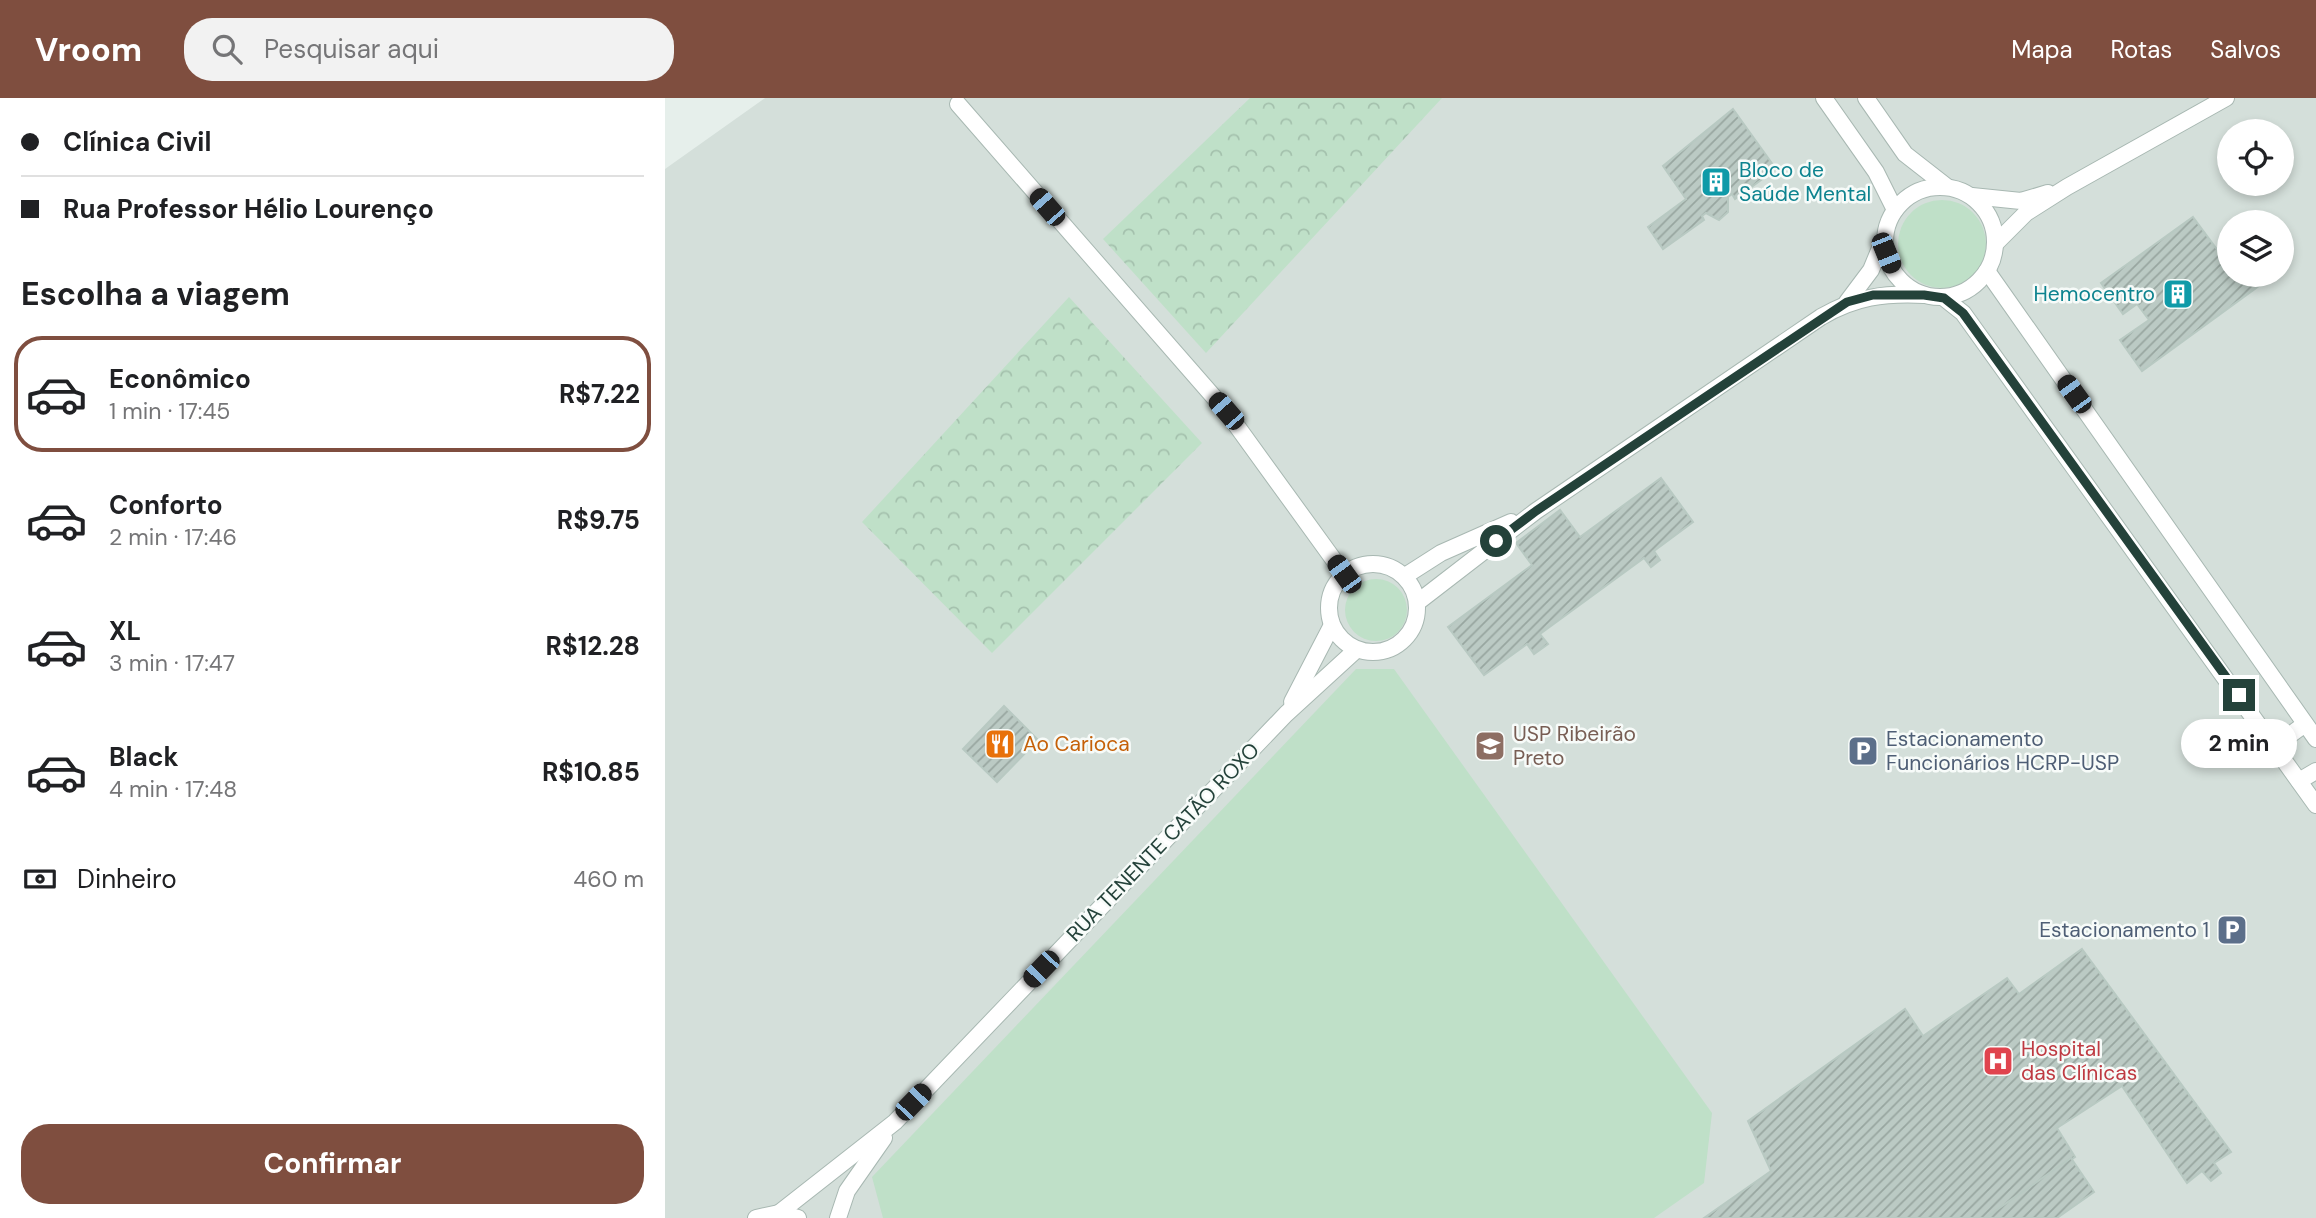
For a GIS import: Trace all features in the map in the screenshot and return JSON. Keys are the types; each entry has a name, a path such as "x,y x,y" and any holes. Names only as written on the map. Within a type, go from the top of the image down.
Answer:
{"street":[{"path":"1824,98 1876,172 1895,210"},
{"path":"1866,98 1905,154 1946,186 1972,196 2021,201 2067,187"},
{"path":"1996,243 2026,214 2067,187 2226,98"},
{"path":"954,100 1226,411 1344,574"},
{"path":"1847,302 1871,270 1895,210 1917,192 1946,186"},
{"path":"1417,602 1536,511 1847,302 1873,295 1924,295 1944,298 1976,285 1987,271 1996,243 1993,225 1985,209 1972,196"},
{"path":"1885,233 1886,253 1893,272 1906,286 1924,295"},
{"path":"1987,271 2316,739"},
{"path":"1944,298 1963,313 2316,804"},
{"path":"1405,576 1441,553 1536,511"},
{"path":"1375,564 1391,567 1405,576 1417,602 1415,625 1401,643 1380,653 1356,650 1338,636 1332,625 1330,598 1344,574 1359,566 1375,564"},
{"name":"RUA TENENTE CATÃO ROXO","path":"1286,714 1332,625"},
{"name":"RUA TENENTE CATÃO ROXO","path":"779,1213 895,1122 1286,714 1356,650"},
{"path":"2275,747 2305,724"},
{"path":"2299,781 2316,771"},
{"name":"RUA TENENTE CATÃO ROXO","path":"838,1218 847,1191 895,1122"},
{"path":"756,1218 779,1213 798,1218"}],"shaded area":[{"name":"USP Ribeirão Preto","path":"765,98 2316,98 2316,1218 665,1218 665,169"}],"green space":[{"path":"1250,98 1442,98 1206,353 1103,239"},
{"path":"1942,200 1967,207 1979,219 1986,244 1979,269 1967,281 1942,288 1917,281 1905,269 1898,244 1905,219 1917,207"},
{"path":"1069,297 1202,443 992,653 862,522"},
{"path":"1370,579 1382,579 1398,588 1405,598 1405,622 1398,632 1382,641 1370,641 1359,636 1350,627 1345,616 1345,604 1350,593 1359,584"},
{"path":"1356,669 1394,669 1712,1113 1704,1183 1654,1218 883,1218 872,1177"}],"building":[{"name":"Bloco de Saúde Mental","path":"1733,109 1776,169 1735,199 1732,194 1728,197 1728,212 1719,220 1706,213 1702,216 1704,220 1663,249 1648,227 1686,199 1663,166"},
{"name":"Hemocentro","path":"2193,217 2217,249 2217,287 2258,287 2142,371 2120,340 2149,320 2137,304 2123,314 2101,283"},
{"path":"1661,478 1693,522 1654,551 1660,560 1651,567 1644,558 1540,634 1548,644 1534,654 1527,644 1484,675 1448,627 1532,565 1516,543 1560,510 1580,537"},
{"name":"Ao Carioca","path":"1004,706 1038,740 997,782 963,749"},
{"name":"Hospital das Clínicas","path":"2082,949 2231,1152 2214,1163 2221,1173 2211,1181 2202,1171 2187,1183 2122,1086 2057,1128 2075,1157 2002,1207 2009,1218 1704,1218 1771,1171 1748,1121 1905,1009 1923,1036 2007,978 2019,994"},
{"path":"2071,1158 2094,1192 2057,1218 1985,1218"}],"place":[{"name":"Bloco de Saúde Mental","path":"1716,182"},
{"name":"Hemocentro","path":"2178,294"},
{"name":"Ao Carioca","path":"1000,744"},
{"name":"USP Ribeirão Preto","path":"1490,746"},
{"name":"Estacionamento Funcionários HCRP-USP","path":"1863,751"},
{"name":"Estacionamento 1","path":"2232,930"},
{"name":"Hospital das Clínicas","path":"1998,1061"}],"route":[{"path":"1496,541 1536,511 1847,302 1873,295 1924,295 1944,298 1963,313 2239,695"}]}
